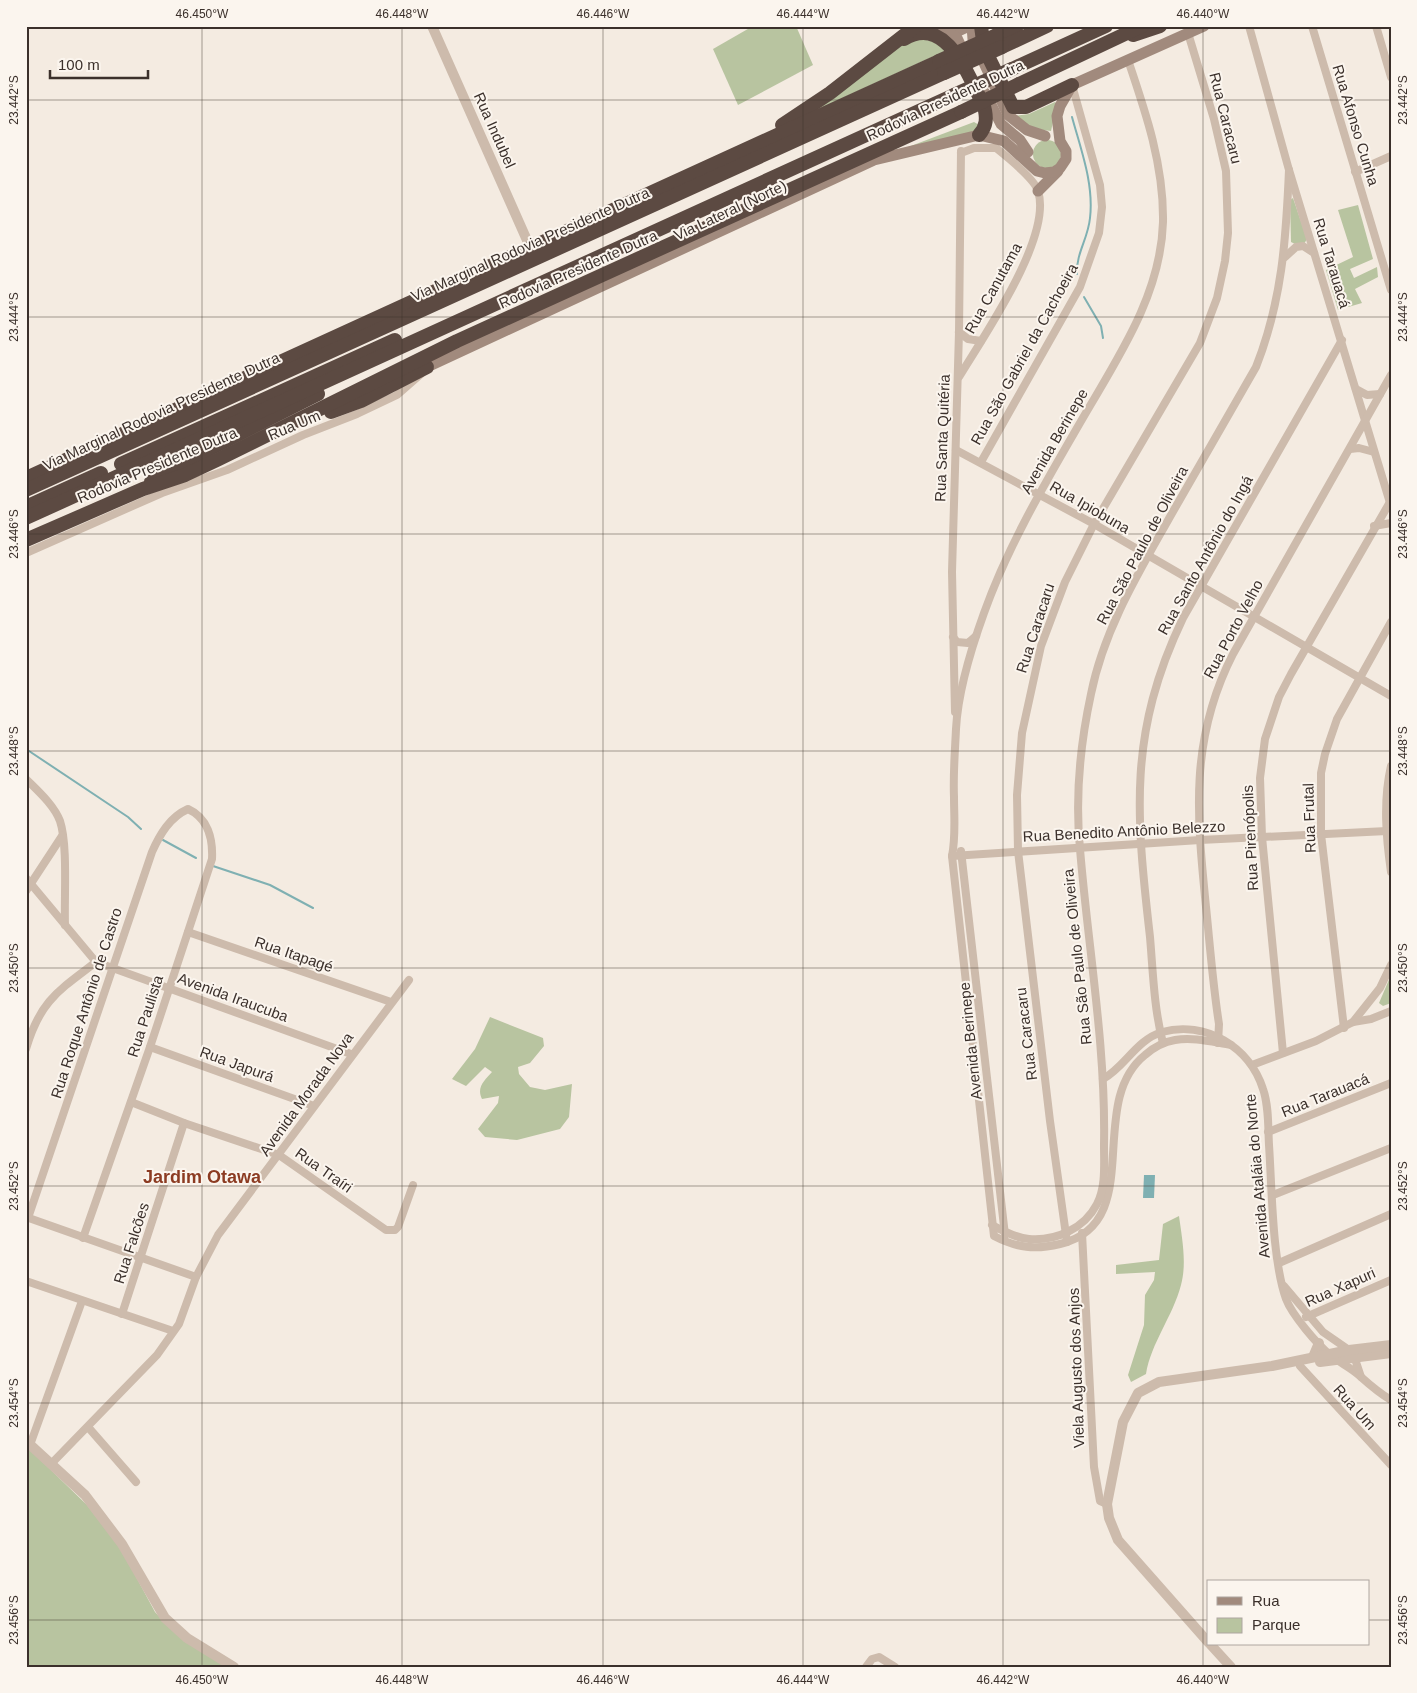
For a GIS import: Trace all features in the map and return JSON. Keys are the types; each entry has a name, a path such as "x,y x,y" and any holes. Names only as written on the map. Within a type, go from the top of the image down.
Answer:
{"highway":[{"path":"893,45 904,26"},
{"path":"748,148 830,93 916,26"},
{"path":"982,26 984,48 1013,107 1026,107 1072,85"},
{"path":"1000,41 1017,26"},
{"path":"26,478 748,148 1000,41 1048,26"},
{"name":"Rodovia Presidente Dutra","path":"26,518 410,343 952,91 1010,64 1083,26"},
{"name":"Rodovia Presidente Dutra","path":"1010,64 1106,26"},
{"name":"Rodovia Presidente Dutra","path":"26,540 143,488 185,475 456,342 961,112 1142,26"},
{"path":"1108,42 1160,26"},
{"path":"893,45 920,34 932,35 950,44 984,106 987,118 984,129 979,135"},
{"name":"Via Marginal Rodovia Presidente Dutra","path":"26,490 942,67"},
{"name":"Rodovia Presidente Dutra","path":"26,507 952,91"},
{"path":"143,488 164,472 376,365 410,343"},
{"path":"258,440 285,432 310,419 361,401 427,367"}],"main road":[{"path":"944,29 960,32 970,26 973,39 1008,116 1027,130 1045,136 1052,136 1060,141"},
{"path":"1038,190 1060,168 1066,155 1060,141 1058,110 1072,85 1204,26"},
{"path":"944,29 957,38 1001,124 1020,140 1029,157 1042,173 1054,172 1060,168"},
{"path":"979,135 1004,141 1029,157"},
{"name":"Via Lateral (Norte)","path":"427,367 874,160 979,135"},
{"path":"1029,157 1035,140 1045,136"}],"street":[{"name":"Rua Indubel","path":"432,26 530,247"},
{"name":"Rua Tarauacá","path":"1249,26 1289,170 1342,340 1390,504"},
{"name":"Rua Afonso Cunha","path":"1312,26 1391,290"},
{"path":"1376,26 1391,77"},
{"name":"Rua Caracaru","path":"1068,1242 1065,1233 1018,851 1017,795 1026,707 1041,646 1052,612 1094,524 1200,343 1211,317 1225,261 1228,233 1226,171 1214,119 1188,33"},
{"name":"Avenida Berinepe","path":"994,1236 952,856 955,839 956,725 977,634 997,577 1039,493 1140,316 1157,267 1163,222 1160,174 1155,144 1128,60"},
{"name":"Rua São Gabriel da Cachoeira","path":"981,462 1080,287 1099,233 1102,207 1100,185 1072,85"},
{"name":"Rua Santa Quitéria","path":"956,725 952,572 959,332 960,152 974,148 996,148 1038,190"},
{"path":"1355,172 1391,156"},
{"name":"Rua São Paulo de Oliveira","path":"1080,1226 1096,1205 1102,1191 1104,1126 1103,1079 1080,847 1078,800 1080,760 1091,691 1114,622 1148,556 1256,366 1276,306 1285,256 1289,170"},
{"name":"Rua Canutama","path":"958,379 1031,250 1038,226 1038,190"},
{"path":"1285,256 1296,247 1303,246 1315,253"},
{"path":"959,332 968,339 980,340"},
{"name":"Rua Santo Antônio do Ingá","path":"1162,1043 1140,844 1141,761 1150,706 1169,648 1201,586 1342,340"},
{"path":"1331,362 1346,354"},
{"name":"Rua Um","path":"26,553 162,493 227,470 380,404 412,384 427,367"},
{"name":"Rua Porto Velho","path":"1218,1040 1217,1012 1200,840 1198,786 1208,723 1223,673 1391,375"},
{"path":"1356,390 1370,395 1380,394"},
{"path":"1350,449 1359,448 1374,452"},
{"name":"Rua Ipiobuna","path":"956,450 1094,524 1254,616 1305,648 1391,696"},
{"name":"Rua Pirenópolis","path":"1283,1054 1262,837 1260,778 1265,739 1279,697 1305,648 1374,526 1390,504"},
{"path":"1374,526 1391,523"},
{"name":"Rua Frutal","path":"1344,1028 1321,834 1319,792 1324,754 1337,719 1391,622"},
{"path":"953,637 957,642 968,643 977,634"},
{"path":"1391,766 1386,791 1391,872"},
{"path":"26,779 52,807 60,820 63,836 65,925"},
{"name":"Rua Paulista","path":"83,1238 150,1047 212,859 213,846 210,834 197,813 188,809"},
{"name":"Rua Roque Antônio de Castro","path":"27,1217 111,969 159,836 179,813 188,809"},
{"name":"Rua Benedito Antônio Belezzo","path":"952,856 1200,840 1387,831"},
{"path":"26,891 29,880 63,836"},
{"name":"Avenida Berinepe","path":"955,839 962,855 1005,1242"},
{"name":"Avenida Iraucuba","path":"29,880 96,962 351,1054"},
{"name":"Rua Itapagé","path":"188,932 391,1002"},
{"path":"26,1049 45,1004 56,992 96,962"},
{"path":"1252,1065 1283,1054 1344,1028 1353,1022 1380,988 1391,965"},
{"name":"Avenida Morada Nova","path":"51,1464 141,1374 174,1331 181,1319 196,1277 218,1235 279,1155 351,1054 409,980"},
{"path":"1353,1022 1371,1019 1391,1011"},
{"path":"1201,1031 1210,1025 1217,1012"},
{"name":"Avenida Ataláia do Norte","path":"1103,1079 1112,1074 1126,1056 1139,1045 1160,1033 1180,1030 1201,1031 1231,1045 1252,1065 1264,1091 1279,1263 1289,1304 1319,1343 1332,1356 1361,1377 1380,1394 1391,1400"},
{"name":"Avenida Ataláia do Norte","path":"994,1236 1022,1248 1038,1248 1068,1242 1083,1235 1095,1222 1108,1199 1114,1116 1124,1080 1140,1058 1162,1043 1194,1039 1218,1040"},
{"name":"Rua Japurá","path":"150,1047 314,1106"},
{"name":"Rua Tarauacá","path":"1268,1132 1391,1083"},
{"name":"Rua Traíri","path":"131,1102 184,1123 279,1155 390,1231 398,1227 413,1185"},
{"name":"Rua Falcões","path":"122,1314 184,1123"},
{"path":"1273,1195 1391,1148"},
{"path":"1279,1263 1391,1214"},
{"path":"27,1217 196,1277"},
{"path":"992,1225 1005,1232 1028,1239 1043,1239 1065,1233 1080,1226"},
{"name":"Viela Augusto dos Anjos","path":"1080,1226 1083,1235 1094,1467 1100,1500 1107,1504"},
{"name":"Rua Xapuri","path":"1300,1320 1391,1280"},
{"path":"27,1282 174,1331"},
{"name":"Avenida Ataláia do Norte","path":"1284,1286 1323,1332 1352,1353"},
{"path":"82,1301 28,1443 85,1496 110,1528 165,1618 187,1638 234,1667"},
{"path":"1313,1357 1319,1343"},
{"path":"1207,1641 1113,1532 1107,1504 1123,1422 1138,1393 1159,1382 1272,1366 1313,1357 1352,1353 1391,1345"},
{"path":"1352,1353 1391,1353"},
{"path":"1352,1353 1361,1377"},
{"path":"1272,1366 1300,1366 1332,1356"},
{"name":"Rua Um","path":"1300,1366 1391,1465"},
{"path":"88,1427 136,1482"},
{"path":"1212,1646 1231,1667"},
{"path":"866,1667 875,1657 886,1660 895,1667"}],"green space":[{"path":"753,26 796,26 813,65 738,105 713,49"},
{"path":"915,38 937,42 947,50 810,113 905,43"},
{"path":"1055,102 1057,104 1051,131 1035,129 1013,116 1029,114"},
{"path":"974,122 981,126 977,131 895,152"},
{"path":"1047,140 1057,144 1061,154 1057,164 1047,168 1037,164 1033,154 1037,144"},
{"path":"1293,198 1307,239 1304,244 1291,242 1290,200"},
{"path":"1358,205 1373,259 1350,269 1354,278 1377,267 1378,277 1355,289 1362,303 1338,310 1326,270 1353,257 1338,210"},
{"path":"1391,975 1391,1003 1383,1006 1379,1003"},
{"path":"490,1017 543,1038 544,1046 530,1063 518,1067 519,1074 530,1087 545,1090 572,1084 569,1117 560,1129 517,1140 485,1137 478,1129 498,1103 499,1096 482,1099 480,1095 482,1084 492,1072 485,1067 466,1086 452,1079 475,1049"},
{"path":"1179,1216 1184,1259 1181,1285 1173,1308 1152,1351 1146,1374 1131,1382 1128,1375 1144,1325 1145,1295 1154,1280 1155,1272 1116,1274 1116,1265 1159,1260 1163,1224"},
{"path":"26,1446 87,1505 121,1549 155,1612 167,1625 228,1667 26,1667"}],"water":[{"path":"1144,1175 1155,1175 1154,1198 1143,1198"}],"waterway":[{"path":"1072,117 1086,167 1091,205 1089,226 1078,259 1077,274"},
{"path":"1084,297 1101,326 1103,338"},
{"path":"26,749 128,817 141,829"},
{"path":"163,840 196,858"},
{"path":"213,866 270,885 313,908"}],"district":[{"name":"Jardim Otawa","path":"202,1177"}]}
